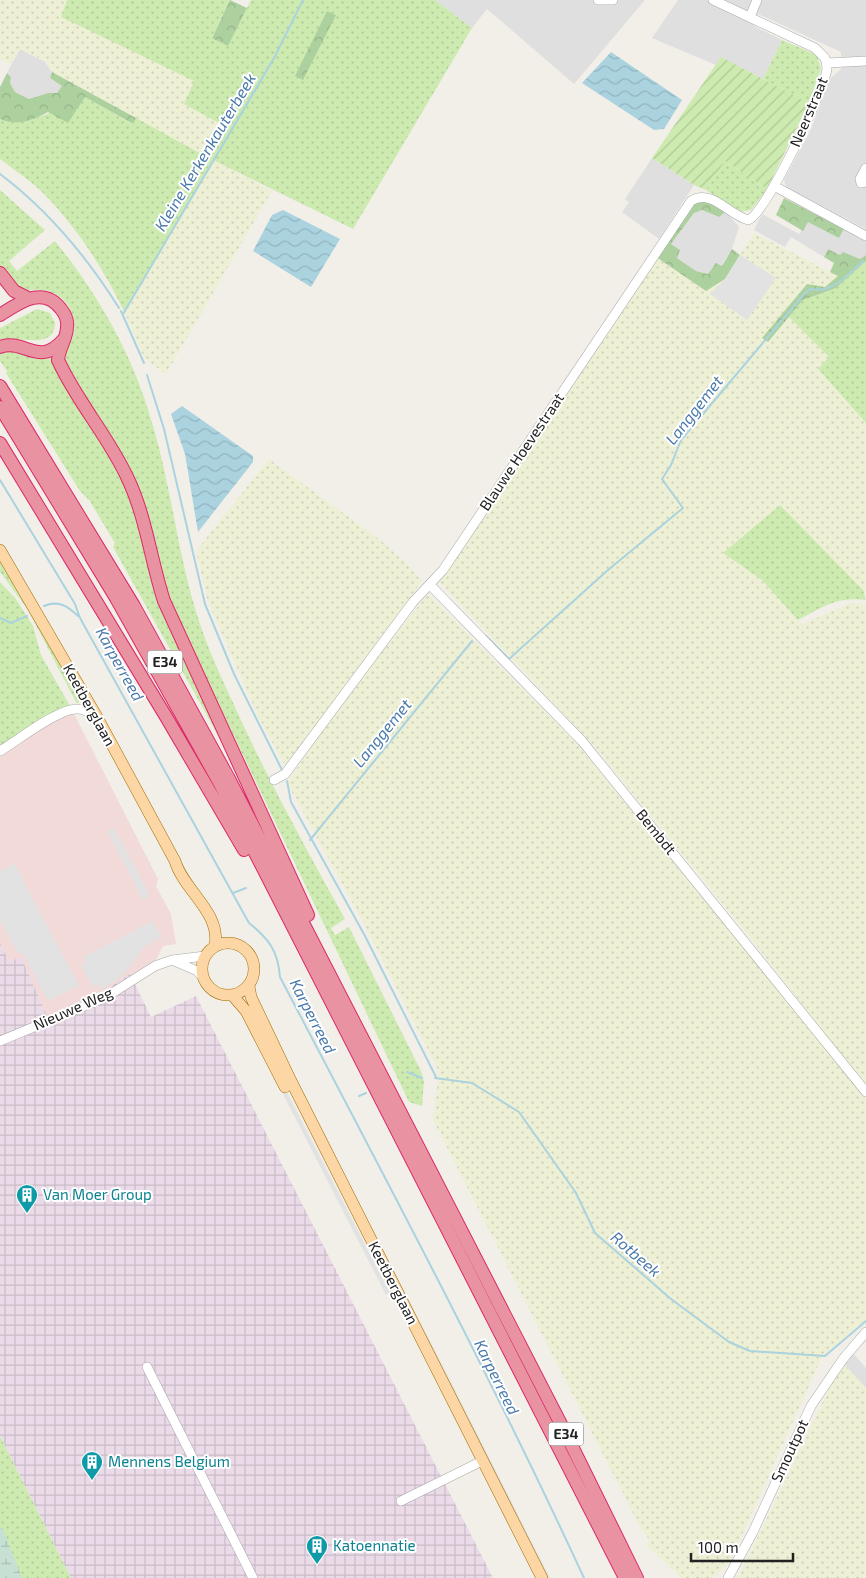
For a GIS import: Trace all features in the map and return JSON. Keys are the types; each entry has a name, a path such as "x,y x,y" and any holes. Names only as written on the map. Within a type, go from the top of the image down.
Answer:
{"highway":[{"path":"0,273 14,291 28,298"},
{"path":"0,284 7,295 4,313"},
{"path":"4,313 28,298 42,296 58,305 67,321 58,360 128,478 140,510 164,601 315,930 316,946"},
{"path":"0,347 14,345 40,353 55,348 63,340"},
{"name":"E34","path":"0,386 86,523 144,623 228,777 561,1424 637,1578"},
{"name":"E34","path":"0,407 116,598 214,773 625,1578"},
{"path":"0,443 166,715 258,875 273,889"}],"main road":[{"name":"Keetberglaan","path":"0,550 97,717 175,862 179,874 200,901 214,927 214,946"},
{"name":"Keetberglaan","path":"175,862 197,887 222,929 235,944"},
{"path":"224,943 235,944 248,952 254,961 255,974 250,986 242,992 233,996 216,993 208,986 203,977 202,966 205,956 214,946 224,943"},
{"name":"Keetberglaan","path":"250,986 251,997 291,1081 542,1578"},
{"name":"Keetberglaan","path":"233,996 246,1011 536,1578"}],"street":[{"path":"598,0 612,0"},
{"name":"Neerstraat","path":"713,0 815,48 821,52 827,63 826,74 801,135 776,187"},
{"path":"750,17 757,0"},
{"path":"827,63 866,61"},
{"path":"866,168 860,179 862,183 866,182"},
{"path":"776,187 866,236"},
{"name":"Blauwe Hoevestraat","path":"274,780 285,774 413,602 443,570 691,201 701,196 708,198 748,220 755,218 768,194 776,187"},
{"name":"Bembdt","path":"430,586 582,741 866,1092"},
{"path":"0,751 64,711 77,708 97,717"},
{"name":"Nieuwe Weg","path":"0,1041 106,996 155,966 172,960 205,956"},
{"path":"172,960 197,971 203,977"},
{"name":"Smoutpot","path":"728,1578 753,1532 811,1406 843,1359 866,1332"},
{"path":"147,1367 253,1578"},
{"path":"401,1501 478,1463"}],"shaded area":[{"path":"435,0 645,0 574,84 487,9 472,28"},
{"path":"678,0 866,0 866,229 786,187 784,180 811,129 830,79 841,69 841,52 758,14 754,26 782,40 763,79 721,58 716,65 652,38"},
{"path":"20,49 45,62 52,72 50,78 62,86 57,94 48,93 29,99 15,92 10,83 11,77 7,73"},
{"path":"652,158 694,185 659,239 622,212 629,202 625,199"},
{"path":"723,209 739,227 732,249 721,266 708,274 696,271 677,258 671,244 694,213 702,210 719,217"},
{"path":"762,214 799,234 808,221 839,238 844,229 866,240 866,255 860,259 843,253 840,255 828,249 824,257 791,237 785,247 754,230"},
{"path":"740,255 776,278 747,320 710,294 725,279"},
{"path":"70,706 158,879 156,886 171,914 176,944 163,946 156,960 109,988 47,1016 21,958 9,962 0,943 0,747"},
{"path":"114,828 150,896 143,900 107,831"},
{"path":"14,863 79,986 48,1001 22,952 18,954 0,920 0,872"},
{"path":"153,921 161,937 145,946 130,967 117,980 100,989 97,984 92,986 81,965 86,962 83,957"},
{"path":"0,943 9,962 21,957 47,1016 109,988 130,974 151,1017 196,996 493,1578 71,1578 0,1436"},
{"path":"269,1057 390,1293 386,1295 265,1059"},
{"path":"295,1078 452,1384 550,1578 545,1578"},
{"path":"852,1352 866,1368 866,1388 842,1362"}],"green space":[{"path":"2,0 67,0 61,17 195,81 184,104 228,127 209,158 52,72 45,61 20,49 11,64 0,59 0,4"},
{"path":"67,0 230,0 212,37 228,46 251,0 435,0 472,28 353,229 213,160 124,311 98,263 67,219 38,188 0,159 0,119 9,122 31,120 85,97 132,124 136,118 209,158 228,128 184,104 194,81 61,17"},
{"path":"230,0 247,8 228,46 212,38"},
{"path":"327,11 336,15 303,80 295,76"},
{"path":"782,40 817,55 821,69 809,103 763,79"},
{"path":"721,57 809,103 767,189 725,161 706,190 694,185 652,158"},
{"path":"52,72 136,118 133,124 85,97 68,123 48,112 25,122 12,122 0,119 0,87 7,73 11,77 10,83 15,92 29,99 48,93 57,93 62,86 50,78"},
{"path":"213,160 272,191 166,374 144,358 124,311"},
{"path":"725,161 767,189 751,210 740,212 706,190"},
{"path":"0,190 45,230 9,261 17,271 55,241 87,284 126,352 145,401 160,450 186,573 206,642 260,759 301,840 345,919 331,928 335,935 349,927 421,1071 424,1081 422,1106 409,1102 176,615 161,574 145,505 135,480 65,360 74,331 73,316 70,309 61,298 48,291 21,290 0,267"},
{"path":"784,198 844,229 839,238 808,222 803,231 776,215"},
{"path":"701,200 723,209 724,213 719,217 702,210 694,213 671,244 680,250 677,258 696,271 708,274 716,263 722,266 732,249 740,255 725,279 706,291 656,257 692,204"},
{"path":"754,233 838,276 825,287 807,284 768,342 789,317 829,357 818,370 866,423 866,595 780,505 723,553 762,580 802,624 851,603 866,605 866,1086 741,926 594,746 439,582 656,257 706,291 725,279"},
{"path":"828,249 840,255 843,252 860,259 866,255 866,261 836,288 803,300 768,342 762,338 807,284 825,287 838,276 830,272 834,263 824,257"},
{"path":"866,261 866,423 818,369 829,357 789,317 803,300 836,288"},
{"path":"37,309 50,313 55,323 53,332 49,337 42,340 7,339 0,341 0,328"},
{"path":"4,351 16,352 37,358 51,358 115,462 238,771 113,547 115,543 6,373 7,371 0,361 0,353"},
{"path":"269,459 379,539 405,562 422,581 285,766 259,718 208,602 196,551"},
{"path":"780,505 863,590 866,600 838,601 798,620 762,580 723,553"},
{"path":"0,560 81,700 77,704 28,610 0,572"},
{"path":"0,582 16,599 33,626 41,655 70,706 0,747"},
{"path":"428,594 577,744 866,1098 866,1319 822,1357 730,1562 713,1578 681,1578 646,1545 650,1541 638,1523 433,1120 439,1072 363,922 287,783 339,706"},
{"path":"842,1362 866,1388 866,1578 738,1578"},
{"path":"0,1436 71,1578 0,1578"},
{"path":"0,1527 3,1529 22,1578 0,1578"}],"water":[{"path":"611,52 682,100 664,129 654,130 582,83"},
{"path":"283,210 340,239 311,287 253,251 272,215"},
{"path":"182,406 253,456 253,462 198,532 185,454 171,414"}],"waterway":[{"name":"Kleine Kerkenkauterbeek","path":"123,314 274,58 303,0"},
{"path":"0,174 18,188 66,235 94,271 119,308"},
{"name":"Langgemet","path":"486,636 509,659 608,570 683,508 662,479 671,465 681,440 805,293 810,289 826,289 833,286 863,261"},
{"path":"121,311 144,363"},
{"path":"147,375 164,429 205,604 234,674 282,770"},
{"name":"Karperreed","path":"0,480 75,604 80,618 249,923 267,940 275,953 280,977 474,1351 584,1578"},
{"path":"44,606 49,604 62,605 78,616"},
{"path":"0,618 11,623 27,616"},
{"name":"Langgemet","path":"310,840 472,641"},
{"path":"287,781 291,802 365,936 436,1077"},
{"name":"Langgemet","path":"233,893 246,888"},
{"name":"Rotbeek","path":"407,1072 422,1078"},
{"name":"Rotbeek","path":"435,1078 472,1083 519,1112 576,1193 595,1233 671,1299 729,1342 750,1351 825,1356 866,1321"},
{"name":"Rotbeek","path":"359,1096 366,1093"}],"place":[{"name":"Van Moer Group","path":"27,1214"},
{"name":"Mennens Belgium","path":"92,1481"},
{"name":"Katoennatie","path":"317,1565"}]}
